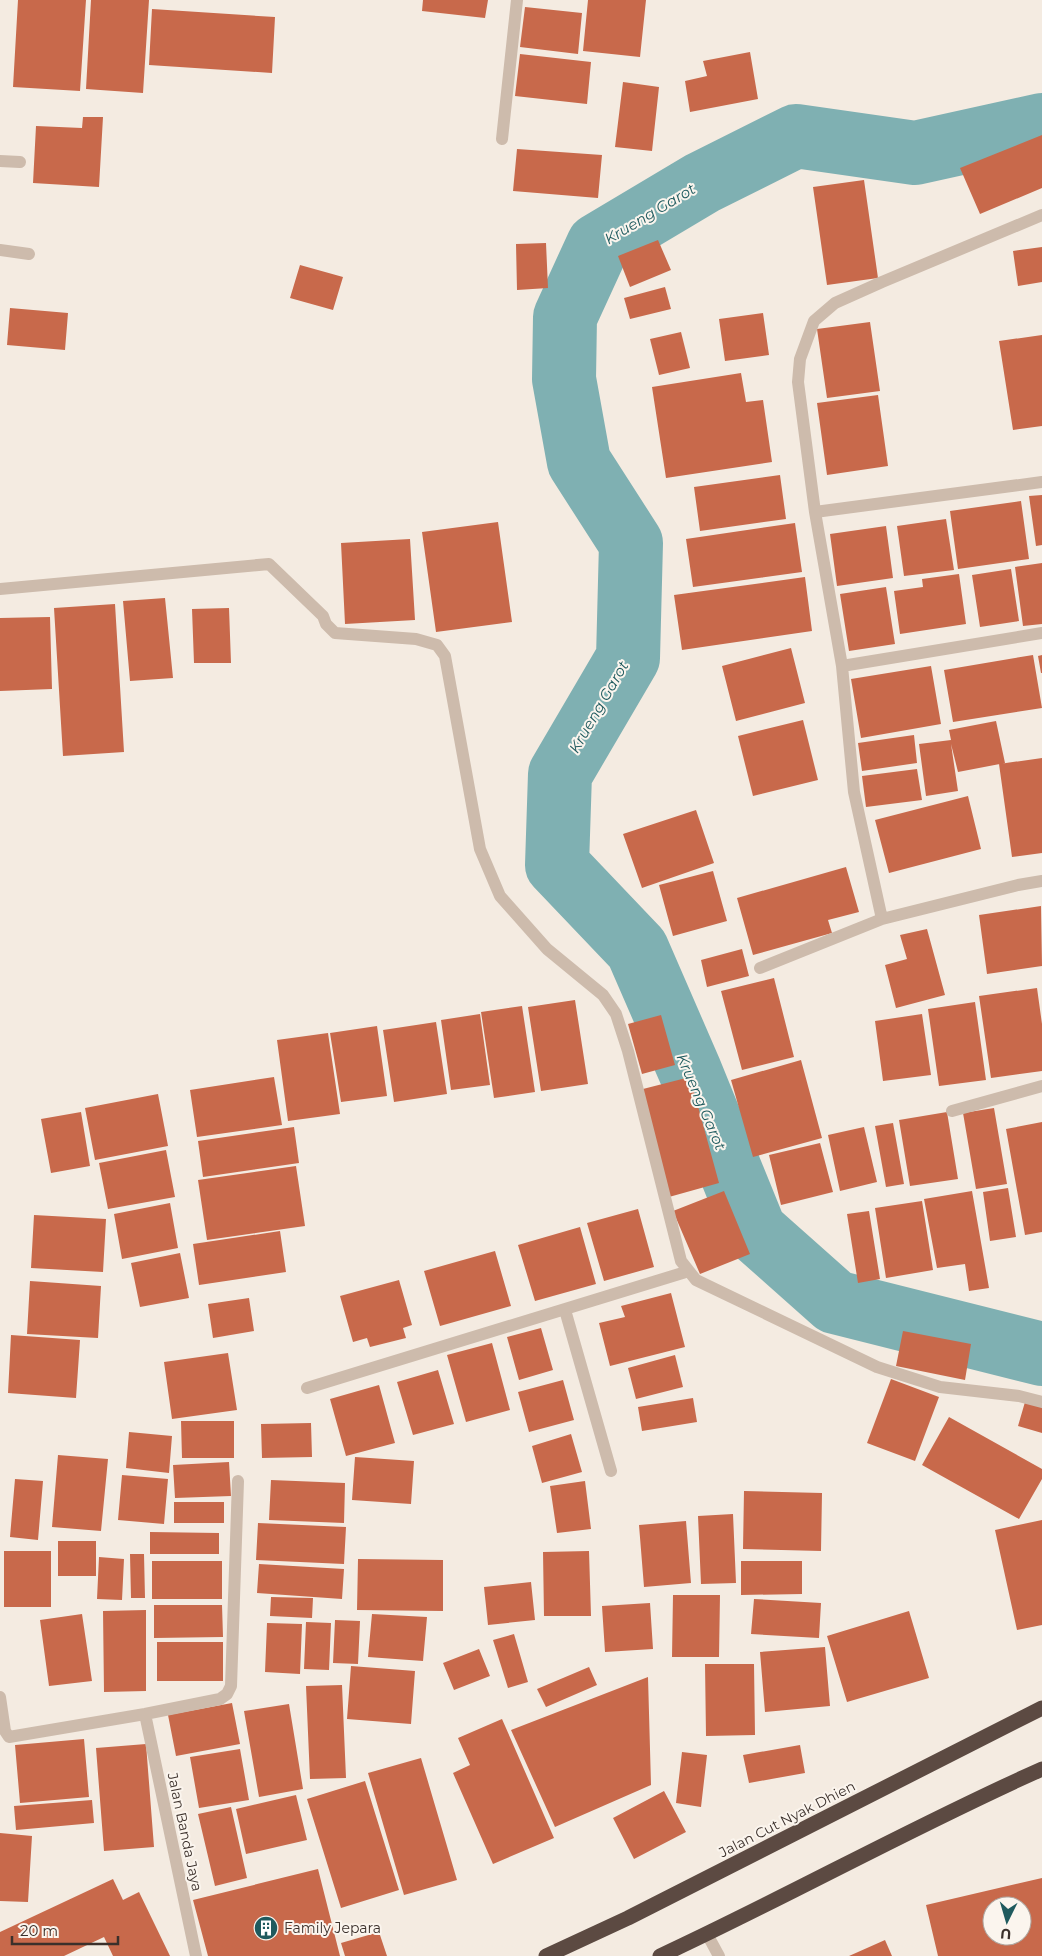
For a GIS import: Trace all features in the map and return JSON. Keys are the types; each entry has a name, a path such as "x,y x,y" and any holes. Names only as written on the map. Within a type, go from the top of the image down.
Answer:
{"highway":[{"name":"Jalan Cut Nyak Dhien","path":"546,1956 628,1918 1042,1708"},
{"path":"660,1956 968,1802 1042,1769"}],"street":[{"path":"502,139 517,0"},
{"path":"0,161 20,162"},
{"path":"882,919 854,792 842,666 814,512 798,382 800,359 814,321 835,303 1042,214"},
{"path":"0,250 30,254"},
{"path":"814,512 1042,482"},
{"path":"0,589 269,564 323,616 326,624 334,633 416,639 437,645 446,656 480,849 500,896 547,949 604,994 616,1014 628,1051 681,1261 689,1272 696,1280 877,1367 940,1387 1020,1396 1042,1402"},
{"path":"842,666 1042,633"},
{"path":"760,968 882,919 1018,885 1042,881"},
{"path":"952,1111 1042,1086"},
{"path":"307,1388 689,1272"},
{"path":"565,1310 611,1471"},
{"path":"0,1697 5,1730 9,1737 145,1714 220,1699 227,1694 231,1686 238,1481"},
{"name":"Jalan Banda Jaya","path":"145,1714 196,1956"},
{"path":"707,1934 719,1956"}],"building":[{"path":"18,0 86,0 80,91 13,87"},
{"path":"91,0 149,0 143,93 86,89"},
{"path":"423,0 488,0 485,18 422,11"},
{"path":"588,0 646,0 640,57 583,51"},
{"path":"525,7 582,13 578,54 520,47"},
{"path":"152,9 275,17 272,73 149,65"},
{"path":"750,52 758,99 690,112 685,81 707,76 703,61"},
{"path":"520,54 591,62 587,104 515,96"},
{"path":"623,82 659,87 652,151 615,147"},
{"path":"83,117 103,117 99,187 33,183 36,126 82,128"},
{"path":"1042,135 1042,188 980,214 960,168"},
{"path":"517,149 602,155 598,198 513,191"},
{"path":"864,180 878,278 827,285 813,187"},
{"path":"658,240 671,270 630,287 618,256"},
{"path":"546,243 548,288 517,290 516,244"},
{"path":"1042,247 1042,282 1018,286 1013,251"},
{"path":"300,265 343,277 333,310 290,298"},
{"path":"665,287 671,309 630,319 624,298"},
{"path":"10,308 68,313 65,350 7,345"},
{"path":"763,313 769,355 725,361 719,319"},
{"path":"870,322 880,391 827,398 817,329"},
{"path":"681,332 690,368 659,375 650,339"},
{"path":"1042,335 1042,426 1013,430 999,341"},
{"path":"741,373 746,402 763,400 772,462 666,478 652,387"},
{"path":"878,395 888,466 827,475 817,403"},
{"path":"780,475 786,519 700,531 694,487"},
{"path":"1042,495 1042,545 1036,546 1029,496"},
{"path":"1021,501 1029,559 958,569 950,511"},
{"path":"946,519 954,570 904,576 897,526"},
{"path":"498,522 512,622 436,632 422,532"},
{"path":"795,523 802,572 693,587 686,539"},
{"path":"886,526 893,578 837,586 830,534"},
{"path":"410,539 415,620 345,624 341,543"},
{"path":"1042,563 1042,624 1023,626 1015,567"},
{"path":"1011,569 1019,621 980,627 972,575"},
{"path":"959,574 966,624 900,634 894,591 923,587 922,579"},
{"path":"805,577 812,631 682,650 674,595"},
{"path":"886,587 895,644 849,651 840,594"},
{"path":"165,598 173,678 130,681 123,601"},
{"path":"115,604 124,752 63,756 54,608"},
{"path":"229,608 231,663 194,663 192,609"},
{"path":"50,617 52,689 0,691 0,618"},
{"path":"791,648 805,703 736,721 722,666"},
{"path":"1033,655 1042,708 953,722 944,670"},
{"path":"1042,655 1042,673 1041,673 1038,656"},
{"path":"931,666 941,724 861,738 851,679"},
{"path":"803,720 818,780 753,796 738,736"},
{"path":"996,721 1005,763 958,772 951,744 958,791 926,796 919,744 951,740 949,730"},
{"path":"914,735 917,763 862,771 858,743"},
{"path":"1042,758 1042,853 1012,857 999,764"},
{"path":"917,769 922,800 866,807 862,776"},
{"path":"968,796 981,849 889,873 875,820"},
{"path":"696,810 714,863 642,888 623,834"},
{"path":"846,867 859,912 828,920 832,933 753,955 737,898"},
{"path":"713,871 727,921 673,936 659,885"},
{"path":"1041,906 1042,966 987,974 979,915"},
{"path":"927,929 945,995 896,1008 885,965 907,959 900,935"},
{"path":"742,949 749,976 707,987 701,960"},
{"path":"774,978 794,1057 742,1070 721,991"},
{"path":"1037,988 1042,1024 1042,1071 991,1078 979,996"},
{"path":"575,1000 588,1084 541,1091 528,1007"},
{"path":"975,1002 986,1080 939,1086 928,1009"},
{"path":"522,1006 535,1092 494,1098 481,1012"},
{"path":"480,1014 490,1085 451,1090 441,1020"},
{"path":"922,1014 931,1075 883,1081 875,1021"},
{"path":"661,1015 675,1065 642,1074 628,1024"},
{"path":"436,1022 447,1094 394,1102 383,1030"},
{"path":"377,1026 387,1096 341,1102 330,1033"},
{"path":"328,1033 340,1114 288,1121 277,1040"},
{"path":"801,1060 822,1138 753,1157 731,1080"},
{"path":"274,1077 282,1125 197,1137 190,1090"},
{"path":"690,1077 719,1183 669,1197 639,1090"},
{"path":"158,1094 168,1146 95,1160 85,1108"},
{"path":"994,1108 1007,1184 976,1189 963,1113"},
{"path":"81,1112 90,1166 51,1173 41,1119"},
{"path":"947,1112 958,1179 910,1186 899,1120"},
{"path":"1042,1122 1042,1232 1025,1235 1006,1129"},
{"path":"893,1123 904,1184 886,1187 875,1126"},
{"path":"294,1127 299,1163 203,1177 198,1141"},
{"path":"864,1127 877,1182 840,1191 828,1135"},
{"path":"820,1143 833,1192 781,1205 769,1155"},
{"path":"166,1150 175,1197 108,1209 99,1163"},
{"path":"296,1166 305,1226 207,1240 198,1180"},
{"path":"1008,1188 1016,1237 990,1241 983,1192"},
{"path":"724,1191 750,1254 700,1274 673,1211"},
{"path":"972,1191 989,1288 969,1291 965,1264 937,1268 924,1199"},
{"path":"922,1201 933,1270 886,1278 875,1208"},
{"path":"170,1203 178,1248 122,1259 114,1214"},
{"path":"638,1209 654,1267 604,1281 587,1223"},
{"path":"869,1211 880,1279 858,1283 847,1214"},
{"path":"34,1215 106,1219 103,1272 31,1268"},
{"path":"580,1227 596,1284 535,1301 518,1245"},
{"path":"280,1231 286,1272 199,1285 193,1244"},
{"path":"495,1251 511,1306 440,1326 424,1271"},
{"path":"180,1253 189,1298 140,1307 131,1263"},
{"path":"399,1280 412,1325 403,1328 406,1338 370,1347 367,1338 353,1342 340,1296"},
{"path":"30,1281 101,1286 98,1338 27,1334"},
{"path":"671,1293 685,1347 610,1366 599,1323 625,1317 621,1306"},
{"path":"249,1298 254,1331 213,1338 208,1304"},
{"path":"541,1328 553,1370 519,1380 507,1337"},
{"path":"903,1331 971,1344 965,1380 896,1366"},
{"path":"11,1335 80,1340 76,1398 8,1393"},
{"path":"492,1343 510,1410 466,1422 447,1355"},
{"path":"228,1353 237,1410 172,1419 164,1362"},
{"path":"675,1355 683,1387 636,1399 628,1368"},
{"path":"438,1370 454,1424 413,1435 397,1382"},
{"path":"891,1379 939,1397 915,1461 867,1443"},
{"path":"563,1380 574,1420 529,1432 518,1392"},
{"path":"379,1385 395,1443 346,1456 330,1399"},
{"path":"693,1398 697,1422 642,1431 638,1407"},
{"path":"1025,1402 1042,1407 1042,1433 1018,1426"},
{"path":"949,1417 1042,1469 1042,1479 1019,1519 922,1465"},
{"path":"181,1421 234,1421 234,1458 182,1458"},
{"path":"311,1423 312,1457 262,1458 261,1424"},
{"path":"129,1432 172,1436 169,1473 126,1468"},
{"path":"571,1434 582,1472 542,1483 532,1446"},
{"path":"58,1455 108,1459 101,1531 52,1527"},
{"path":"355,1457 414,1461 411,1504 352,1500"},
{"path":"229,1462 231,1496 175,1498 173,1465"},
{"path":"122,1475 168,1479 164,1524 118,1520"},
{"path":"15,1479 43,1481 38,1540 10,1537"},
{"path":"271,1480 345,1483 344,1523 269,1520"},
{"path":"585,1481 591,1529 557,1533 550,1486"},
{"path":"744,1491 822,1493 821,1551 743,1549"},
{"path":"174,1502 224,1502 224,1523 174,1523"},
{"path":"733,1514 736,1583 701,1584 698,1516"},
{"path":"1042,1520 1042,1625 1017,1630 995,1530"},
{"path":"686,1521 691,1583 644,1587 639,1525"},
{"path":"258,1523 346,1527 344,1564 256,1560"},
{"path":"150,1532 219,1533 219,1554 150,1554"},
{"path":"58,1541 96,1541 96,1576 58,1576"},
{"path":"4,1551 51,1551 51,1607 4,1607"},
{"path":"589,1551 591,1616 544,1616 543,1552"},
{"path":"130,1554 144,1554 145,1598 131,1598"},
{"path":"99,1557 124,1559 122,1600 97,1599"},
{"path":"358,1559 443,1560 443,1611 357,1610"},
{"path":"152,1561 222,1561 222,1599 152,1599"},
{"path":"741,1561 802,1561 802,1594 741,1595"},
{"path":"259,1564 344,1569 342,1599 257,1593"},
{"path":"531,1582 535,1620 488,1625 484,1587"},
{"path":"673,1595 720,1595 719,1657 672,1657"},
{"path":"271,1597 313,1598 312,1618 270,1616"},
{"path":"754,1599 821,1603 819,1638 751,1634"},
{"path":"650,1603 653,1649 605,1652 602,1606"},
{"path":"154,1605 222,1605 223,1637 154,1638"},
{"path":"146,1610 146,1691 104,1692 103,1611"},
{"path":"909,1611 929,1678 847,1702 827,1636"},
{"path":"82,1614 92,1681 49,1686 40,1620"},
{"path":"372,1614 427,1617 423,1661 368,1657"},
{"path":"335,1620 360,1621 358,1664 333,1663"},
{"path":"306,1622 331,1623 329,1670 304,1669"},
{"path":"267,1623 302,1624 300,1674 265,1672"},
{"path":"514,1634 528,1682 508,1688 493,1640"},
{"path":"157,1642 223,1642 223,1681 157,1681"},
{"path":"825,1647 830,1706 765,1712 760,1652"},
{"path":"479,1649 490,1676 454,1690 443,1663"},
{"path":"705,1664 754,1664 755,1735 706,1736"},
{"path":"351,1666 415,1671 411,1724 347,1719"},
{"path":"589,1667 597,1685 546,1707 537,1689"},
{"path":"648,1677 651,1785 555,1827 511,1730"},
{"path":"342,1685 346,1778 310,1779 306,1686"},
{"path":"232,1703 240,1744 176,1756 168,1715"},
{"path":"289,1704 303,1789 259,1797 244,1711"},
{"path":"502,1719 554,1838 493,1864 453,1773 470,1765 458,1738"},
{"path":"84,1739 89,1797 20,1803 15,1745"},
{"path":"146,1744 154,1847 104,1851 96,1748"},
{"path":"800,1745 805,1773 749,1783 743,1755"},
{"path":"240,1749 249,1800 199,1808 190,1757"},
{"path":"682,1752 707,1755 701,1807 676,1803"},
{"path":"421,1758 457,1880 404,1895 368,1773"},
{"path":"365,1781 399,1890 341,1908 307,1799"},
{"path":"664,1791 686,1832 634,1859 613,1818"},
{"path":"296,1795 307,1840 246,1854 236,1809"},
{"path":"92,1800 94,1823 16,1830 14,1806"},
{"path":"231,1807 247,1878 215,1886 198,1814"},
{"path":"0,1833 32,1836 28,1902 0,1901"},
{"name":"Family Jepara","path":"318,1869 340,1956 208,1956 193,1900"},
{"path":"1042,1878 1042,1956 938,1956 926,1905"},
{"path":"113,1879 123,1900 139,1892 170,1956 113,1956 104,1937 64,1956 0,1956 0,1932"},
{"path":"379,1932 387,1956 345,1956 341,1943"},
{"path":"885,1940 892,1956 849,1956"}],"waterway":[{"name":"Krueng Garot","path":"1042,125 915,153 796,136 702,183 598,245 565,317 564,379 579,462 631,543 628,658 560,774 557,865 637,949 690,1071 755,1231 835,1302 1042,1354"}],"place":[{"name":"Family Jepara","path":"266,1928"}]}
